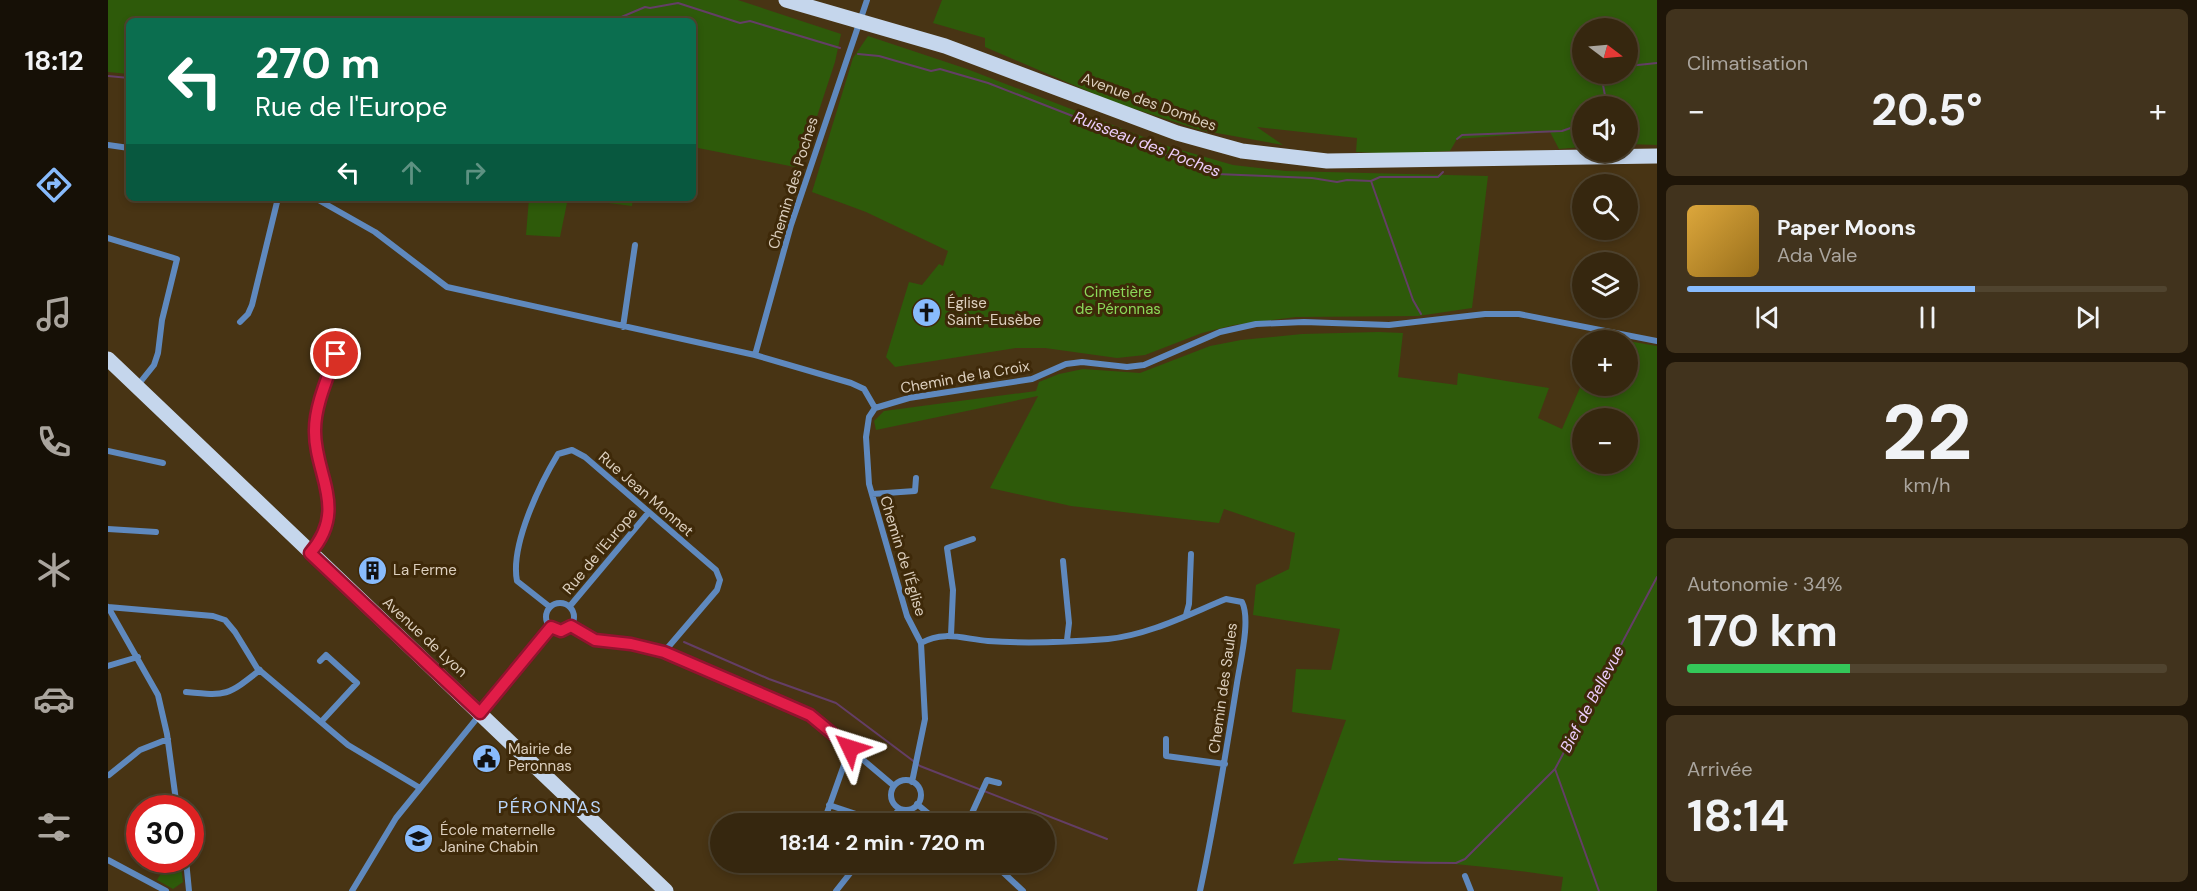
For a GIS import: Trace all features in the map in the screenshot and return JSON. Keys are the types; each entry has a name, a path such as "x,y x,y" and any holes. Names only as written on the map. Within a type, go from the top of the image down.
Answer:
{"main road":[{"name":"Avenue des Dombes","path":"786,0 945,46 1177,133 1242,151 1327,161 1657,156"},
{"name":"Avenue de Lyon","path":"108,359 135,388 666,891"}],"street":[{"name":"Chemin des Poches","path":"755,355 791,225 848,50 861,21 867,0"},
{"path":"108,145 126,148"},
{"path":"240,322 248,314 252,305 277,201"},
{"path":"320,201 375,232 447,287 755,355 851,383 864,389 876,408"},
{"path":"108,238 177,259 162,320 158,353 154,365 135,388"},
{"path":"623,327 635,245"},
{"name":"Chemin de la Croix","path":"876,408 909,398 1032,379 1066,364 1082,362 1127,367 1144,364 1220,332 1256,324 1304,322 1389,325 1485,314 1519,314 1657,341"},
{"path":"310,553 322,539 327,519 328,492 315,434 315,421 336,354"},
{"name":"Chemin de l'Église","path":"876,408 869,417 866,463 886,550 907,616 921,643 925,719 912,782"},
{"name":"Rue Jean Monnet","path":"549,607 517,581 514,565 538,487 558,454 572,450 585,457 716,570 720,580 717,590 664,652"},
{"path":"108,451 163,463"},
{"path":"872,494 915,491 916,478"},
{"name":"Rue de l'Europe","path":"570,606 649,512"},
{"path":"108,529 156,532"},
{"path":"951,635 952,590 947,548 974,539"},
{"path":"1186,615 1189,604 1191,554"},
{"path":"1063,561 1069,622 1068,640"},
{"name":"Chemin des Saules","path":"921,643 932,637 951,635 987,641 1068,640 1129,636 1227,599 1242,602 1246,611 1225,764 1200,891"},
{"path":"562,602 570,606 575,616 571,626 561,631 551,627 546,620 549,607 562,602"},
{"path":"108,607 213,616 225,620 235,632 249,658 260,670 348,745 420,788"},
{"path":"108,607 159,695 168,739 175,795"},
{"path":"571,626 595,640 631,644 664,652 810,715 894,786"},
{"path":"352,891 396,818 551,627"},
{"path":"320,661 326,655 357,683 321,722"},
{"path":"108,666 138,657"},
{"path":"186,692 222,695 232,693 260,670"},
{"path":"109,775 140,750 168,739"},
{"path":"1166,739 1166,756 1225,764"},
{"path":"826,813 850,748"},
{"path":"972,813 987,780 999,783"},
{"path":"902,781 912,782 920,792 917,804 909,810 899,809 891,799 894,786 902,781"},
{"path":"917,804 928,813"},
{"path":"829,805 853,813"},
{"path":"896,813 899,809"},
{"path":"108,860 161,890"},
{"path":"187,873 189,891"},
{"path":"836,891 849,873"},
{"path":"1004,873 1023,891"},
{"path":"1465,876 1471,891"}],"green space":[{"path":"108,0 738,0 841,34 835,62 800,168 696,148 696,18 126,18 126,74 108,72"},
{"path":"942,0 1657,0 1657,145 1638,144 1638,96 1572,96 1572,148 1559,149 1550,132 1457,139 1450,151 1398,154 1356,152 1357,138 1257,127 1283,145 1200,130 1113,102 985,47 985,38 933,23"},
{"name":"Cimetière de Péronnas","path":"868,36 967,69 1167,146 1233,165 1286,171 1488,176 1472,308 1418,316 1296,317 1234,325 1202,333 1145,355 1117,358 1045,348 1016,348 895,367 886,357 909,282 922,285 939,264 943,266 948,251 866,212 812,192 853,58"},
{"path":"529,201 567,201 560,237 526,235"},
{"path":"592,201 633,201 632,206"},
{"path":"1403,333 1398,377 1457,385 1458,373 1549,388 1538,418 1562,429 1576,396 1638,396 1638,343 1657,346 1657,891 1561,891 1563,877 1428,862 1361,860 1293,864 1346,720 1292,712 1296,669 1331,670 1340,629 1253,615 1256,585 1289,569 1295,533 1224,509 1219,523 1071,506 990,488 1038,396 876,430 874,421 884,411 1036,391 1039,382 1059,374 1083,369 1140,373 1210,346 1241,340 1302,334"},
{"path":"161,873 182,873 183,882 173,889 157,880"}],"waterway":[{"name":"Ruisseau des Poches","path":"619,18 645,7 678,3 740,23 750,21 840,48"},
{"name":"Ruisseau des Poches","path":"858,54 879,56 931,71 940,69 988,83 1134,140 1192,167 1216,174 1312,178 1337,182 1371,181 1380,177 1438,177 1443,172"},
{"name":"Ruisseau des Poches","path":"1638,65 1657,63"},
{"name":"Ruisseau des Poches","path":"108,76 126,78"},
{"name":"Ruisseau des Poches","path":"1604,84 1605,96"},
{"name":"Ruisseau des Poches","path":"1457,139 1462,135 1562,131 1572,128"},
{"path":"1371,181 1413,300 1421,314"},
{"name":"Bief de Bellevue","path":"1599,891 1555,769 1657,577"},
{"path":"684,642 769,679 836,703 920,766 1107,839"},
{"path":"1339,859 1456,863 1465,859 1555,769"}],"place":[{"name":"Église Saint-Eusèbe","path":"926,312"},
{"name":"La Ferme","path":"372,570"},
{"name":"Mairie de Peronnas","path":"487,758"},
{"name":"École maternelle Janine Chabin","path":"419,839"}],"district":[{"name":"PÉRONNAS","path":"550,807"}],"route":[{"path":"336,354 315,421 315,434 328,492 327,519 322,539 310,553 480,713 551,627 561,631 571,626 586,638 648,647 664,652 810,715 850,748"}]}
